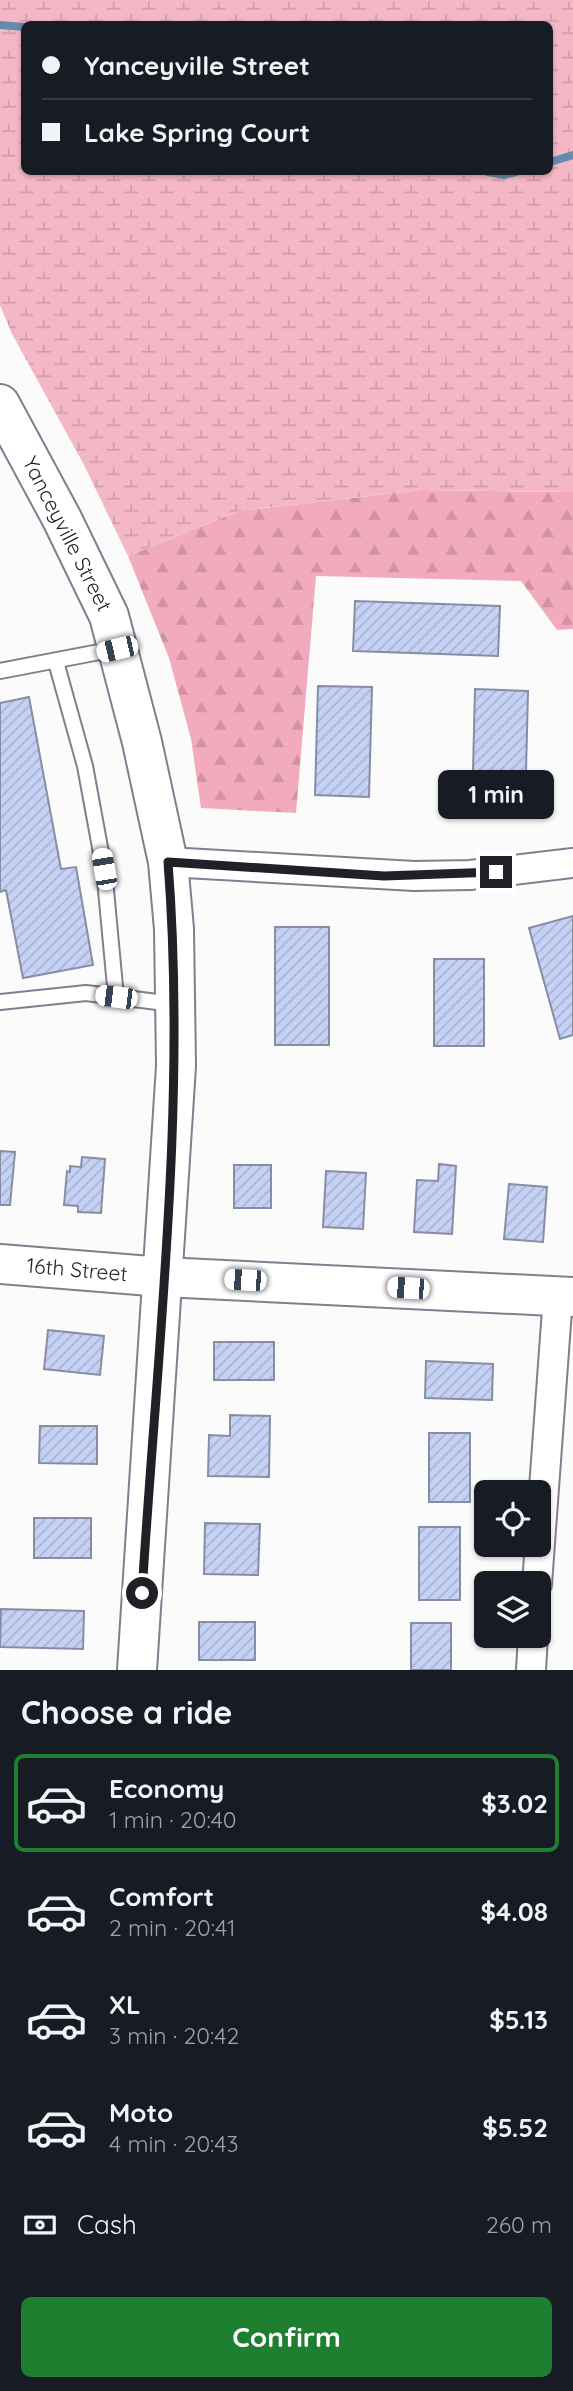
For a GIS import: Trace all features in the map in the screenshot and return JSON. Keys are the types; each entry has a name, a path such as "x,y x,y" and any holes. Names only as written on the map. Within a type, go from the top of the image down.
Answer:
{"main road":[{"name":"Yanceyville Street","path":"0,404 62,519 109,616 168,862 176,1066 137,1670"},
{"name":"16th Street","path":"0,1264 163,1277 565,1297"}],"street":[{"path":"168,862 414,876 470,875 573,863"},
{"path":"538,1571 565,1297"},
{"path":"531,1670 532,1648"}],"lane":[{"path":"0,671 117,649"},
{"path":"57,662 85,766 104,869 116,997"},
{"path":"0,1002 86,993 175,1004"}],"green space":[{"path":"0,0 573,0 573,492 422,490 239,511 128,556 83,463 12,334 0,305"},
{"path":"422,490 573,492 573,629 557,630 521,581 316,576 296,813 201,808 191,739 169,658 128,556 239,511"}],"building":[{"path":"355,601 500,606 498,656 353,651"},
{"path":"318,686 372,687 369,797 315,795"},
{"path":"475,689 528,691 525,812 472,811"},
{"path":"29,697 61,869 76,867 93,965 23,978 6,890 0,892 0,703"},
{"path":"573,916 573,1035 560,1039 529,928"},
{"path":"275,927 329,927 329,1045 275,1045"},
{"path":"434,959 484,959 484,1046 434,1046"},
{"path":"0,1151 15,1152 10,1205 0,1205"},
{"path":"82,1157 105,1159 101,1213 78,1212 78,1206 64,1205 67,1171 70,1172 70,1166 81,1167"},
{"path":"439,1164 456,1166 452,1234 414,1232 417,1180 438,1181"},
{"path":"234,1165 271,1165 271,1208 234,1208"},
{"path":"326,1171 366,1173 363,1229 323,1227"},
{"path":"509,1184 547,1187 543,1242 504,1239"},
{"path":"48,1330 104,1336 100,1375 44,1369"},
{"path":"214,1342 274,1342 274,1380 214,1380"},
{"path":"426,1361 493,1364 492,1400 425,1398"},
{"path":"230,1415 270,1416 269,1477 208,1476 209,1435 230,1436"},
{"path":"40,1426 97,1426 97,1464 39,1463"},
{"path":"429,1433 470,1433 470,1502 429,1502"},
{"path":"34,1518 91,1518 91,1558 34,1558"},
{"path":"205,1523 260,1524 258,1575 204,1574"},
{"path":"419,1527 460,1527 460,1600 419,1600"},
{"path":"1,1609 84,1611 83,1649 0,1647"},
{"path":"199,1622 255,1622 255,1660 199,1660"},
{"path":"411,1623 451,1623 451,1670 411,1670"}],"waterway":[{"path":"0,25 21,27"},
{"path":"553,161 573,155"}],"route":[{"path":"142,1593 176,1066 174,929 168,862 384,876 496,872"}]}
